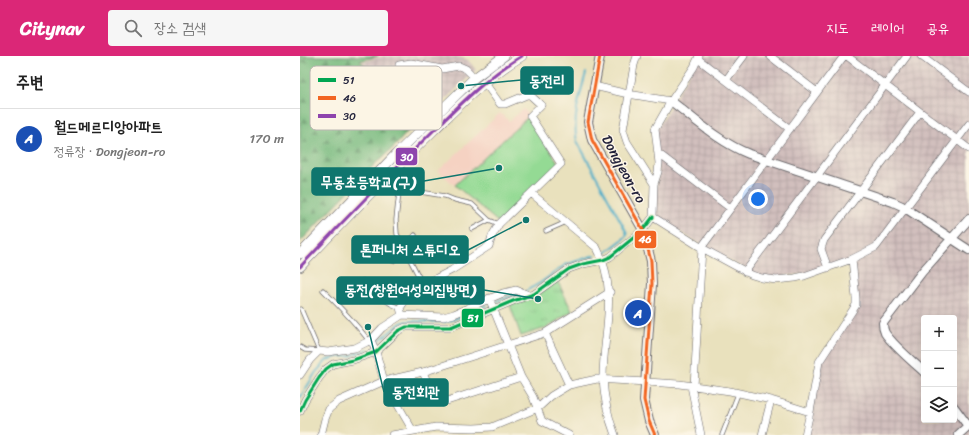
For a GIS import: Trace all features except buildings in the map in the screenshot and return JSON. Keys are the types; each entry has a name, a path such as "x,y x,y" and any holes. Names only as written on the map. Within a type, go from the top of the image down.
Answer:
{"main road":[{"path":"442,109 481,72 504,56"},
{"path":"442,122 483,83 504,67 522,56"},
{"path":"300,254 421,130"},
{"path":"300,267 403,160 434,130"}],"street":[{"path":"637,56 623,124 624,135 654,184"},
{"path":"726,80 744,56"},
{"path":"770,56 817,92"},
{"path":"700,435 692,386 702,248 708,237 817,92 846,56 969,149"},
{"path":"745,272 906,56"},
{"path":"921,56 969,92"},
{"name":"Dongjeon-ro","path":"599,57 588,122 592,140 643,230 651,261 652,284 644,400 649,421 655,435"},
{"path":"300,411 309,394 326,369 333,364 353,360 376,352 398,331 406,327 451,327 532,295 569,269 610,257 643,230 653,217 654,184 658,172 659,154 655,129 698,57 790,129"},
{"path":"399,65 411,63 426,66"},
{"path":"442,69 459,66 466,69 470,73"},
{"path":"300,375 303,365 318,351 328,352 348,350 360,346 370,340 401,311 409,295 423,285 489,246 492,236 499,224 561,164 530,116 541,105 529,94 504,104 500,104 487,86"},
{"path":"594,86 628,94 671,101 728,144 767,160 893,202 905,208 969,250"},
{"path":"828,268 822,253 822,245 920,112"},
{"path":"653,217 702,248 745,272 762,278 796,278 852,259 876,247 969,124"},
{"path":"659,154 730,208"},
{"path":"531,193 597,248 603,260 610,292 603,378 608,414 616,435"},
{"path":"921,369 890,339 883,328 883,323 910,287 969,219"},
{"path":"805,435 819,362 856,305 852,259"},
{"path":"401,311 443,317 454,314 489,298 516,290 532,295"},
{"path":"321,435 324,419 329,409 339,401 384,381 423,372 545,333 610,292"},
{"path":"489,298 521,377 538,408 542,421 569,435"},
{"path":"545,333 569,385"},
{"path":"370,340 376,352 384,381 414,431"},
{"path":"423,372 434,395 440,400 447,401 521,377"},
{"path":"392,435 436,427 492,427 538,408 552,396 569,385 585,380 603,378 692,386 771,400 810,412"},
{"path":"762,435 771,400"},
{"path":"957,411 969,425 958,435"}],"lane":[{"path":"403,160 396,220 397,234 423,285"},
{"path":"400,187 445,196 472,204 489,220 499,224"},
{"path":"472,229 489,220"},
{"path":"546,231 562,224 564,220"},
{"path":"393,261 415,235"},
{"path":"363,282 384,300 401,311"},
{"path":"323,290 345,314 352,319 370,340"},
{"path":"300,347 305,350 318,351 302,316 301,309"},
{"path":"722,435 738,394"}],"shaded area":[{"path":"383,56 457,56 468,60 476,70 442,103 442,66 367,66 362,62"},
{"path":"699,56 969,56 969,435 805,435 818,367 856,305 852,259 815,273 762,278 653,217 658,172 655,133"},
{"path":"524,109 559,164 499,223 438,171 500,113 509,121"}],"green space":[{"path":"300,56 378,56 360,61 366,66 310,66 310,130 409,130 395,146 375,164 300,242"},
{"path":"528,117 559,164 499,223 455,185"},
{"path":"557,280 572,311 546,328 521,336 510,305 533,298"}],"waterway":[{"path":"586,73 576,115 575,124 577,141 627,235 605,253"},
{"path":"526,291 565,265 595,255"},
{"path":"496,301 518,294"},
{"path":"376,343 401,323 408,321 443,322 452,320 487,305"},
{"path":"300,398 316,372 327,360 337,357 350,356 368,349"}],"transit line":[{"name":"30","path":"442,123 476,90 498,72 522,56"},
{"name":"46","path":"600,56 588,122 592,140 643,230 651,261 652,284 644,400 649,421 655,435"},
{"name":"30","path":"300,267 434,130"},
{"name":"51","path":"300,411 319,378 326,369 333,364 353,360 376,352 398,331 406,327 451,327 513,301 534,294 569,269 610,257 643,230 653,217"}],"place":[{"name":"동전리","path":"461,86"},
{"name":"무동초등학교(구)","path":"499,168"},
{"name":"톤퍼니처 스튜디오","path":"526,220"},
{"name":"동전(창원여성의집방면)","path":"538,299"},
{"name":"월드메르디앙아파트","path":"638,313"},
{"name":"동전회관","path":"368,327"}]}
